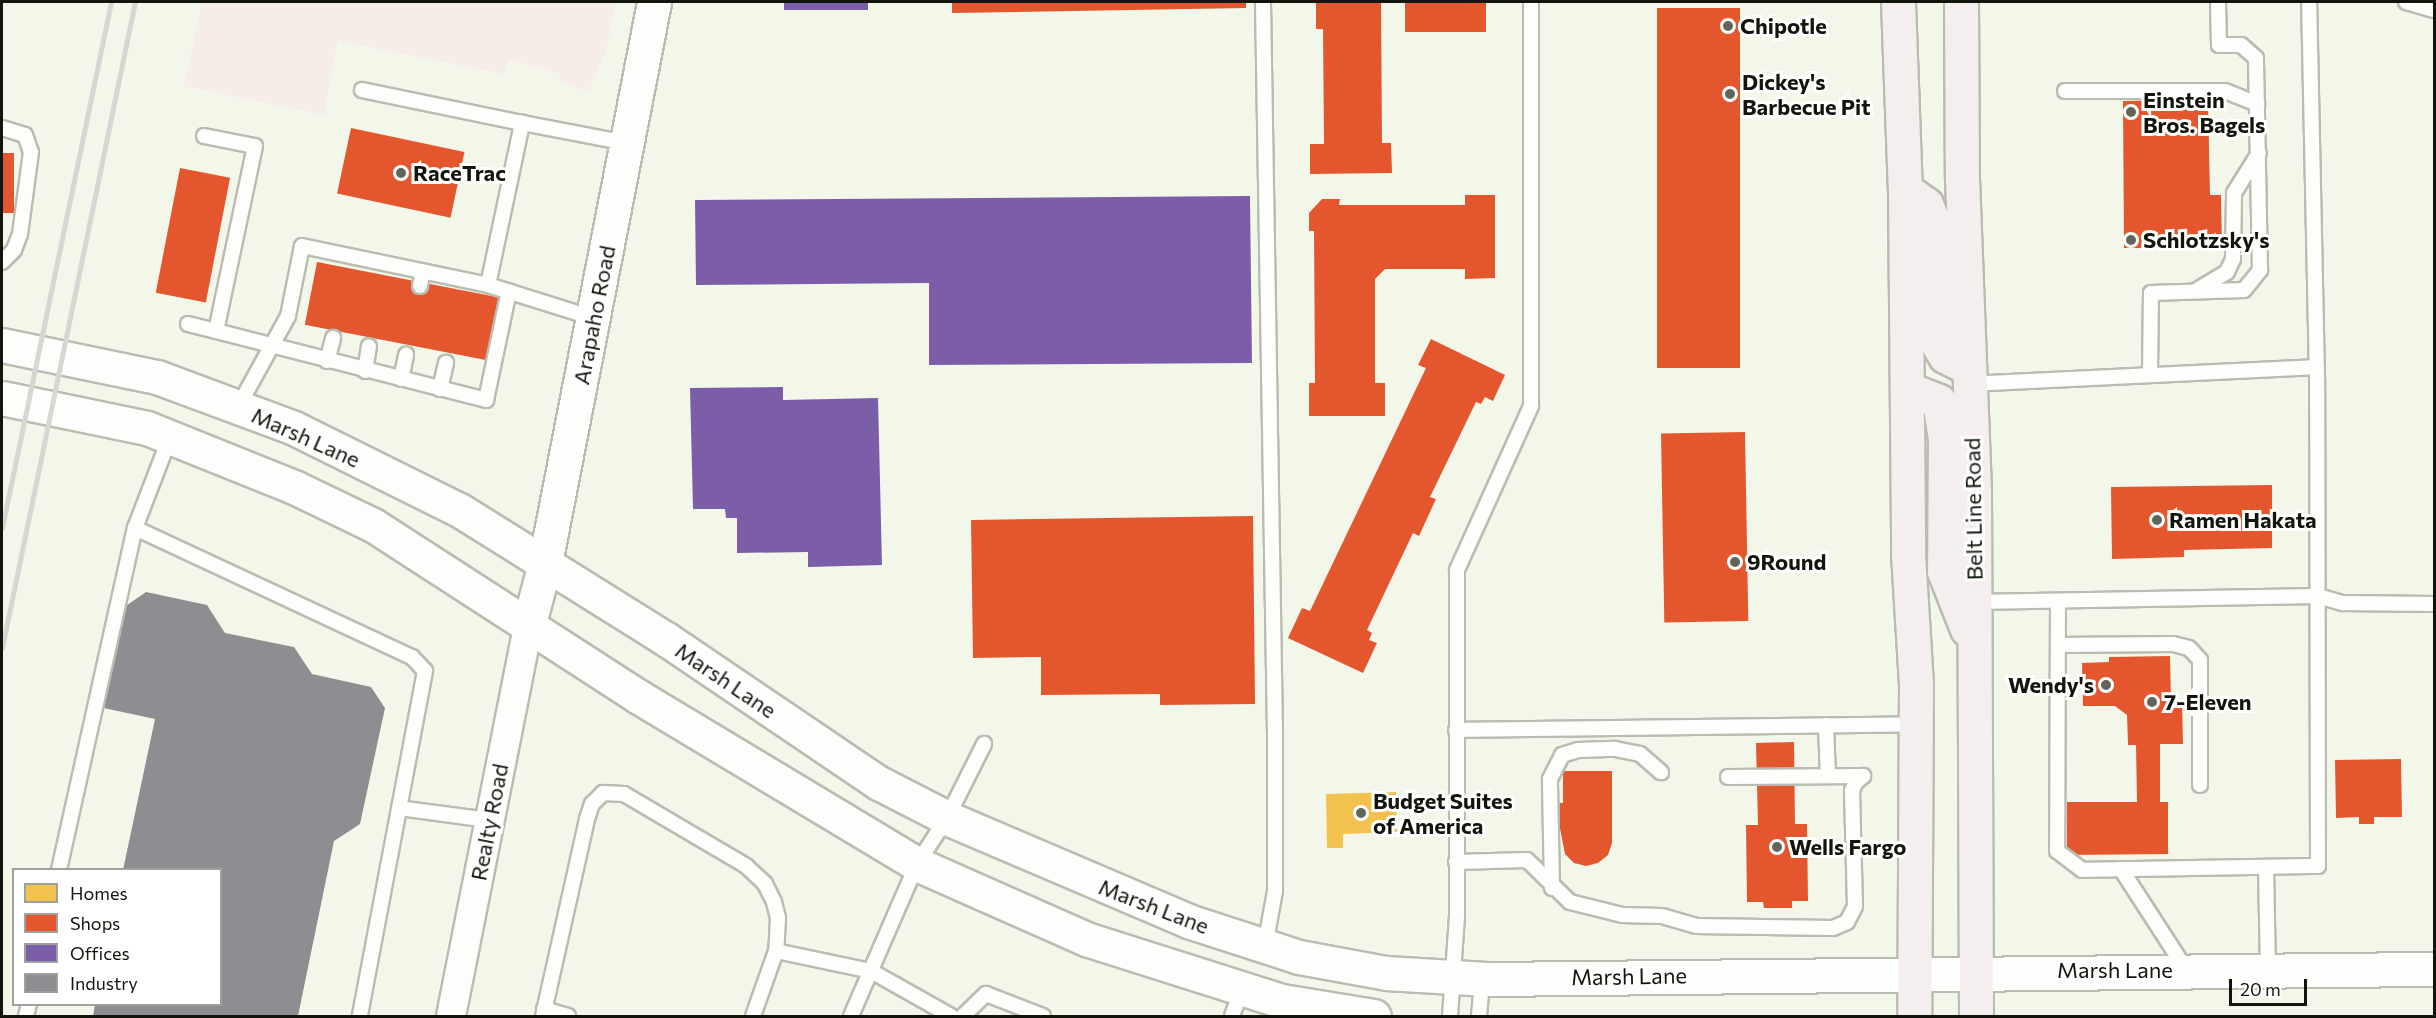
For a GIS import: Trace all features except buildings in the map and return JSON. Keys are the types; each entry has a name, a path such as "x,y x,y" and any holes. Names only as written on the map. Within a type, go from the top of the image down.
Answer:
{"main road":[{"name":"Arapaho Road","path":"528,627 545,563 654,2"},
{"path":"1898,2 1905,189 1908,555 1915,724 1914,1017"},
{"path":"1941,2 1941,55 1948,123 1962,158"},
{"name":"Belt Line Road","path":"1961,2 1962,158 1970,376 1975,650 1976,1017"},
{"path":"1905,189 1926,204 1934,224 1939,346 1945,356 1970,376"},
{"name":"Marsh Lane","path":"2,345 157,377 294,429 450,506 545,563 879,783 947,818 1111,891 1265,946 1386,973 1468,978 1914,974 1976,971 2434,969"},
{"path":"1908,389 1939,401 1945,440 1944,571 1975,650"},
{"path":"2,398 147,428 296,488 372,525 528,627 917,864 1237,1003 1282,1001 1374,1017"}],"street":[{"name":"Realty Road","path":"451,1017 528,627"}],"lane":[{"path":"1263,2 1275,734 1275,891 1265,946"},
{"path":"1479,1017 1468,978 1456,862 1457,570 1532,406 1531,2"},
{"path":"2150,374 2151,293 2244,290 2260,270 2256,58 2241,45 2219,45 2218,2"},
{"path":"2058,601 2057,852 2082,870 2318,866 2316,367 2309,2"},
{"path":"2406,2 2434,9"},
{"path":"362,90 627,143"},
{"path":"2065,92 2225,91 2258,104"},
{"path":"488,285 522,123"},
{"path":"2,128 25,135 31,152 20,234 14,250 2,262"},
{"path":"204,136 255,146 216,331"},
{"path":"2195,291 2227,272 2233,259 2234,193 2259,153"},
{"path":"238,407 288,316 302,246 348,256 385,271 423,271 488,285 594,318"},
{"path":"346,270 348,256"},
{"path":"420,286 423,271"},
{"path":"461,295 464,280"},
{"path":"188,324 486,400 509,291"},
{"path":"327,361 333,338"},
{"path":"365,370 369,346"},
{"path":"401,379 406,355"},
{"path":"440,389 446,363"},
{"path":"1970,376 2150,374 2316,367"},
{"path":"59,868 135,528 170,437"},
{"path":"135,528 412,657 425,671 360,1017"},
{"path":"1974,602 2318,596 2343,603 2434,604"},
{"path":"2058,645 2174,644 2189,648 2200,660 2200,785"},
{"path":"1456,730 1915,724"},
{"path":"1826,725 1828,776"},
{"path":"851,1017 917,864 947,818 984,744"},
{"path":"1552,888 1550,779 1562,755 1578,750 1615,749 1640,754 1661,772"},
{"path":"1456,862 1527,860 1552,888 1570,902 1622,915 1662,916 1696,926 1833,928 1847,922 1855,906 1852,791 1863,776 1728,777"},
{"path":"568,1017 544,1013 587,819 592,804 603,793 624,794 746,866 765,884 774,902 778,918 776,951 753,1017"},
{"path":"399,808 489,820"},
{"path":"2266,867 2268,970"},
{"path":"2121,869 2186,970"},
{"path":"776,951 871,971 951,1017"},
{"path":"1450,1017 1468,978"},
{"path":"963,1017 986,994 1043,1017"}],"shaded area":[{"path":"202,2 616,2 606,50 589,92 561,82 559,73 509,60 503,74 338,41 324,115 184,86"}],"railway":[{"path":"2,528 111,2"},
{"path":"2,648 135,2"}],"place":[{"name":"Chipotle","path":"1728,26"},
{"name":"Dickey's Barbecue Pit","path":"1730,94"},
{"name":"Einstein Bros. Bagels","path":"2131,112"},
{"name":"RaceTrac","path":"401,173"},
{"name":"Schlotzsky's","path":"2131,240"},
{"name":"Ramen Hakata","path":"2157,520"},
{"name":"9Round","path":"1735,562"},
{"name":"Wendy's","path":"2106,685"},
{"name":"7-Eleven","path":"2152,702"},
{"name":"Budget Suites of America","path":"1361,813"},
{"name":"Wells Fargo","path":"1777,847"}]}
